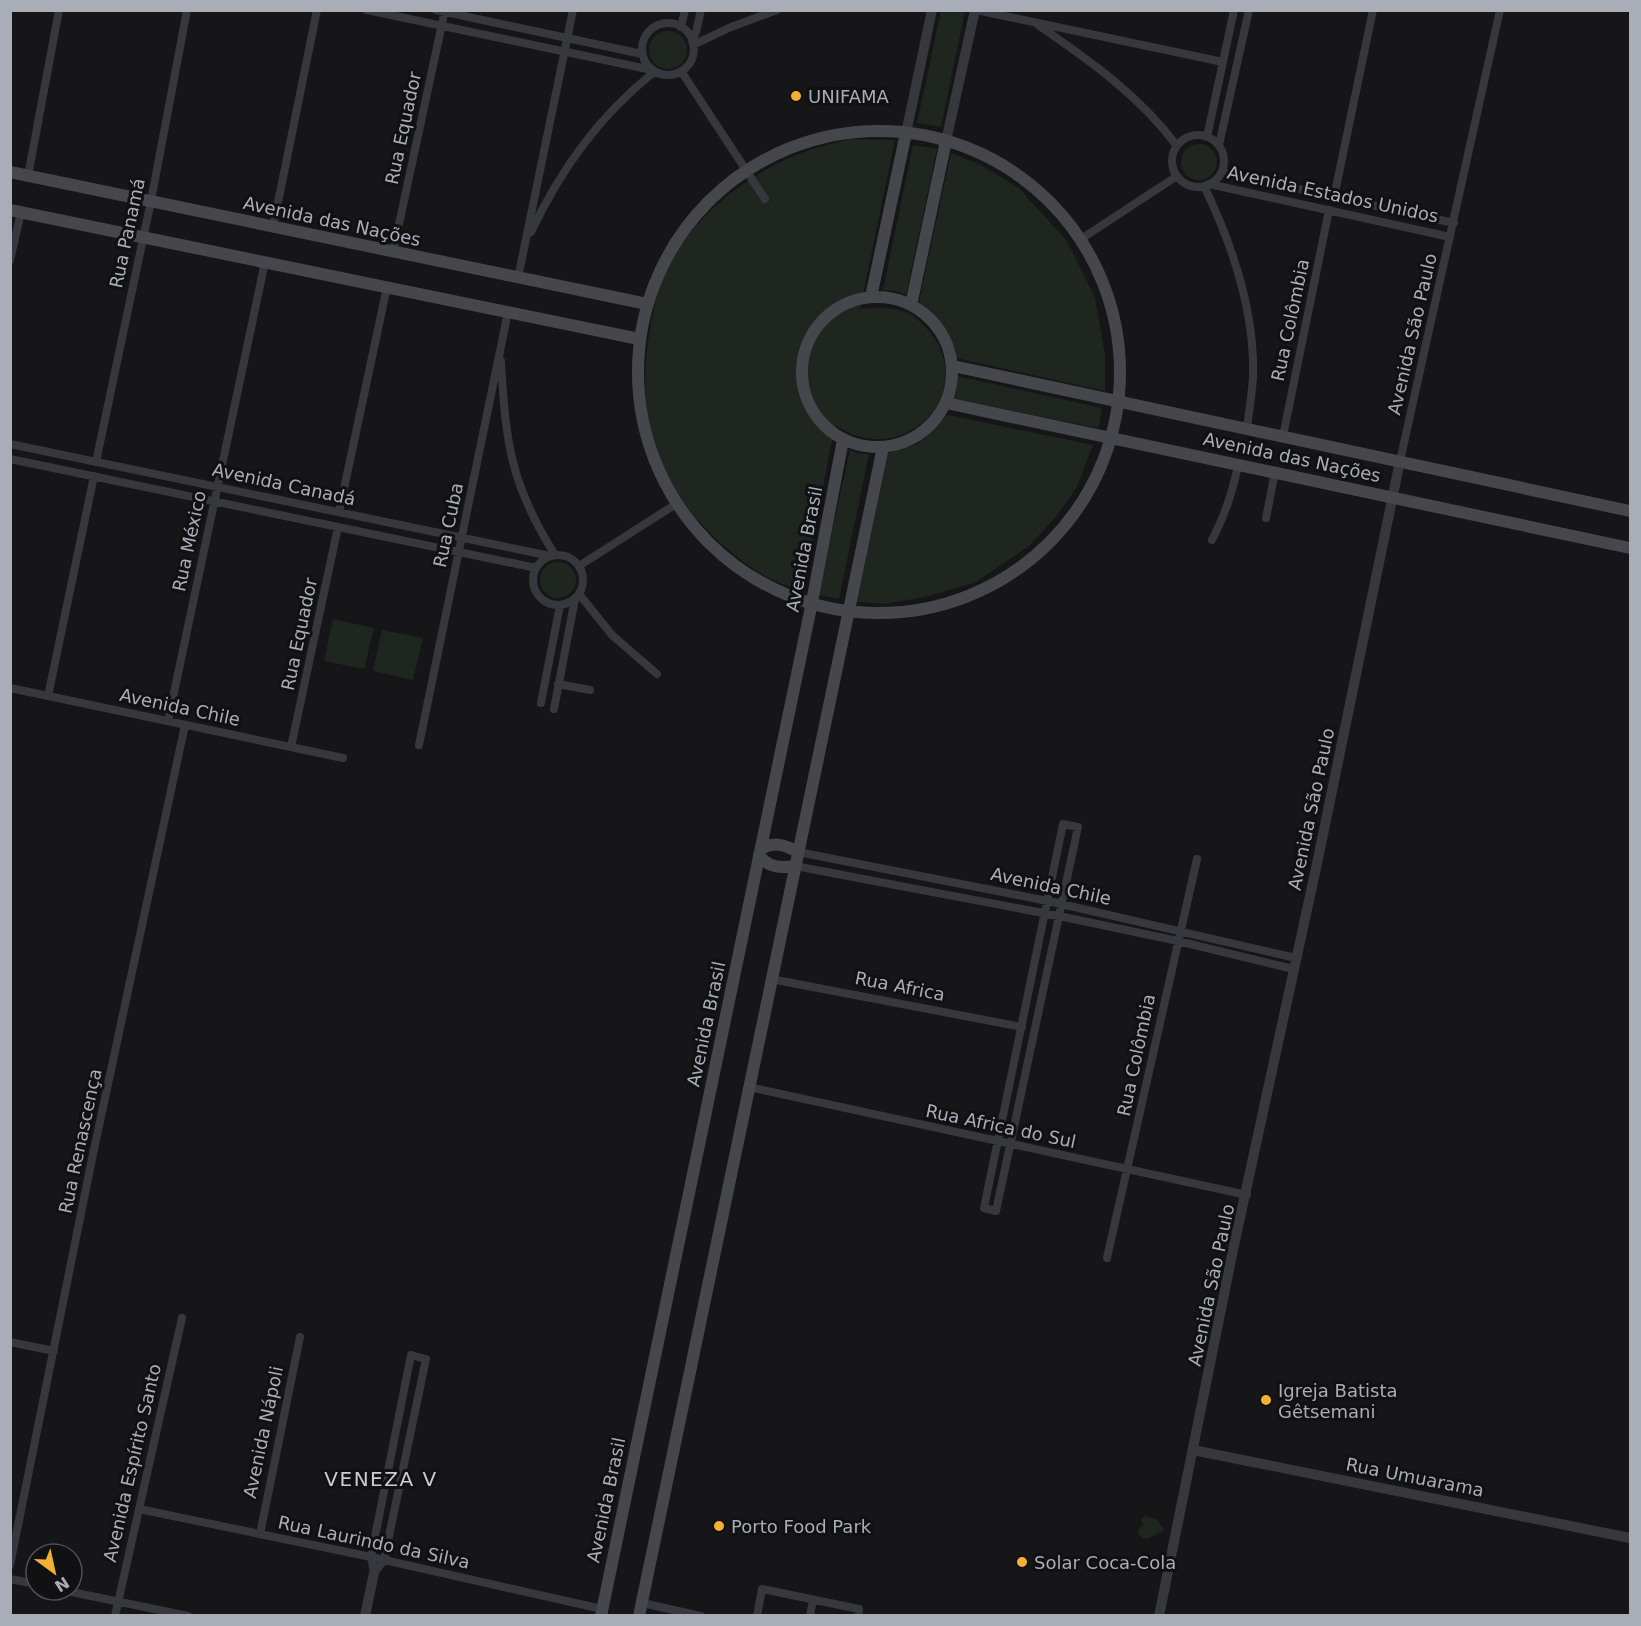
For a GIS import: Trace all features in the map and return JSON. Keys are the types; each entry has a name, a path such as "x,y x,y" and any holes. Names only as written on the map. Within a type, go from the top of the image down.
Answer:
{"main road":[{"path":"855,132 906,133 946,141 985,154 1018,174 1049,198 1082,239 1109,296 1119,334 1122,365 1120,402 1111,438 1098,477 1065,526 1024,563 983,588 952,601 914,610 848,613 811,607 788,598 742,572 717,553 676,504 663,480 644,430 639,391 639,339 647,304 657,275 670,249 690,222 721,190 777,153 812,141 855,132"},
{"path":"871,297 906,133"},
{"path":"911,304 946,141"},
{"name":"Avenida das Nações","path":"10,172 647,304"},
{"path":"16,211 639,339"},
{"path":"871,297 891,298 911,304 932,320 946,341 953,366 952,382 946,403 930,426 916,437 900,444 883,447 862,446 843,440 825,427 812,410 804,389 804,357 813,334 828,316 848,303 871,297"},
{"name":"Avenida das Nações","path":"953,366 1630,511"},
{"name":"Avenida das Nações","path":"946,403 1630,548"},
{"name":"Avenida Brasil","path":"601,1612 811,607 843,440"},
{"path":"639,1616 883,447"},
{"path":"795,866 786,868 770,865 760,852 774,844 798,852"}],"street":[{"path":"28,176 59,10"},
{"name":"Rua Panamá","path":"96,462 151,201 187,10"},
{"path":"273,227 317,10"},
{"path":"367,10 653,71 662,75 671,75 681,71 692,59 693,43 701,10"},
{"path":"518,278 573,10"},
{"path":"681,27 685,10"},
{"path":"693,43 777,10"},
{"path":"906,133 932,10"},
{"path":"946,141 975,10 1223,62"},
{"path":"1207,137 1234,10"},
{"path":"1219,145 1207,137 1196,135 1189,137 1177,146 1173,161 1177,176 1191,186 1207,185 1222,172 1224,158 1219,145 1249,10"},
{"path":"1334,197 1373,10"},
{"name":"Avenida São Paulo","path":"1159,1616 1233,1250 1318,859 1392,497 1500,10"},
{"path":"442,11 642,54"},
{"name":"Rua Equador","path":"393,252 442,26 442,11"},
{"path":"1034,22 1134,97 1177,146"},
{"path":"653,71 642,54 643,41 652,28 667,23 677,25 686,31 693,43"},
{"path":"525,243 548,197 586,139 631,90 653,71"},
{"path":"681,71 765,199"},
{"name":"Avenida Estados Unidos","path":"1222,172 1454,223"},
{"path":"1082,239 1177,176"},
{"path":"1207,185 1232,249 1247,316 1253,376 1247,428"},
{"name":"Avenida Estados Unidos","path":"1207,185 1450,237"},
{"name":"Rua Colômbia","path":"1283,436 1329,210"},
{"path":"10,260 16,211"},
{"name":"Rua México","path":"168,721 265,262"},
{"path":"339,512 387,287"},
{"name":"Rua Cuba","path":"419,745 508,312"},
{"path":"501,348 503,390 513,463 526,498 553,556"},
{"name":"Avenida Canadá","path":"10,444 553,556"},
{"name":"Avenida Canadá","path":"10,459 536,568"},
{"path":"1212,540 1226,511 1238,465"},
{"path":"1266,518 1275,472"},
{"path":"48,696 94,476"},
{"path":"579,566 676,504"},
{"name":"Rua Equador","path":"291,747 338,527"},
{"path":"554,709 577,597 583,581 579,566 567,556 553,556 541,562 536,568 533,583 539,597 545,602 560,605 577,597"},
{"path":"577,597 612,635 657,674"},
{"path":"541,703 560,605"},
{"path":"558,684 590,690"},
{"name":"Avenida Chile","path":"10,688 343,758"},
{"name":"Rua Renascença","path":"10,1565 96,1143 185,725"},
{"path":"1063,824 1078,827 1061,904 996,1211 984,1208 1063,824"},
{"name":"Avenida Chile","path":"798,852 1048,901 1180,930 1294,963"},
{"name":"Rua Colômbia","path":"1107,1258 1197,859"},
{"name":"Avenida Chile","path":"795,866 1294,963"},
{"name":"Rua Africa","path":"771,979 1022,1026"},
{"name":"Rua Africa do Sul","path":"749,1088 1246,1195"},
{"name":"Avenida Espírito Santo","path":"115,1616 182,1318"},
{"name":"Avenida Nápoli","path":"260,1534 300,1337"},
{"path":"10,1342 54,1351"},
{"path":"365,1616 374,1573 371,1557 411,1356 426,1359 384,1560 374,1573"},
{"name":"Rua Umuarama","path":"1194,1450 1630,1539"},
{"name":"Rua Laurindo da Silva","path":"139,1509 371,1557 601,1612"},
{"path":"757,1616 762,1589 859,1609 858,1616"},
{"path":"84,1595 188,1616"},
{"path":"810,1616 813,1600"},
{"path":"642,1603 701,1616"}],"shaded area":[{"path":"941,11 965,11 941,127 917,123"},
{"path":"668,31 681,37 687,50 681,63 668,69 655,63 649,50 655,37"},
{"path":"850,139 895,140 860,309 893,309 905,312 917,319 932,335 944,358 945,381 939,402 926,420 907,433 885,439 860,437 835,425 803,591 769,578 737,557 708,531 673,487 661,463 647,413 646,359 655,305 664,273 679,247 706,215 739,187 775,165 808,151"},
{"path":"1199,144 1212,149 1217,162 1212,175 1199,180 1186,175 1181,162 1186,149"},
{"path":"913,145 937,149 906,295 883,290"},
{"path":"951,153 979,164 1019,188 1067,241 1095,297 1105,355 1105,391 956,358 942,326 919,301"},
{"path":"957,376 1102,408 1099,428 952,399 957,386"},
{"path":"948,415 1093,445 1077,487 1055,518 1029,546 1003,564 974,583 925,597 884,604 857,602 888,453 918,444"},
{"path":"850,450 859,454 869,454 839,599 818,595"},
{"path":"558,562 571,567 576,580 571,593 558,598 545,593 540,580 545,567"},
{"path":"333,619 374,628 364,669 324,661"},
{"path":"382,630 423,638 413,680 373,671"},
{"path":"1146,1516 1157,1520 1164,1530 1148,1539 1142,1538 1138,1533 1139,1528 1143,1525 1141,1519"}],"place":[{"name":"UNIFAMA","path":"796,96"},
{"name":"Igreja Batista Gêtsemani","path":"1266,1400"},
{"name":"Porto Food Park","path":"719,1526"},
{"name":"Solar Coca-Cola","path":"1022,1562"}],"district":[{"name":"VENEZA V","path":"381,1479"}]}
